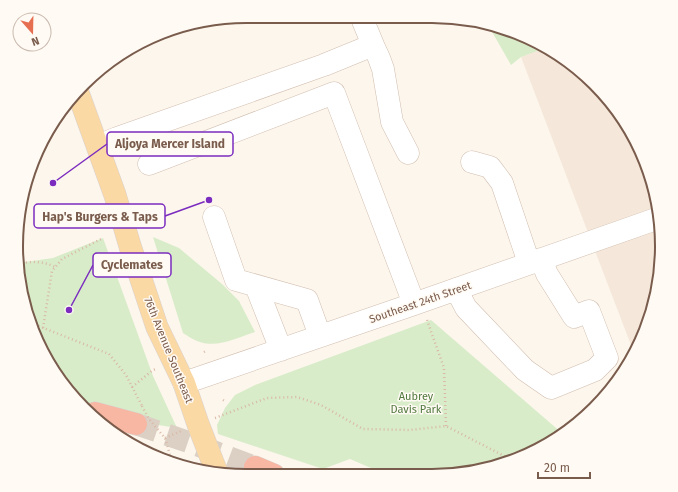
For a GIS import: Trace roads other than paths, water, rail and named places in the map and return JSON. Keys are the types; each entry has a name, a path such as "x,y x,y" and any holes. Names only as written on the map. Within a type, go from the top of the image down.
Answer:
{"highway":[{"path":"98,413 139,415"}],"main road":[{"name":"76th Avenue Southeast","path":"80,97 115,195 157,327 184,383 215,467"}],"street":[{"path":"364,23 379,58 392,122 408,153"},
{"path":"98,146 324,65 373,45"},
{"path":"149,164 334,93 418,303"},
{"path":"456,289 466,308 525,370 551,388 595,370 607,358 589,311 574,316 547,274 535,261 502,183 490,167 472,162"},
{"path":"214,217 236,280 307,300 320,336"},
{"name":"Southeast 24th Street","path":"184,383 418,303 653,220"},
{"path":"256,286 281,350"}],"tunnel":[{"path":"136,424 255,467"}],"place":[{"name":"Aljoya Mercer Island","path":"53,183"},
{"name":"Hap's Burgers & Taps","path":"209,200"},
{"name":"Cyclemates","path":"69,310"}],"park label":[{"name":"Aubrey Davis Park","path":"416,402"}]}
